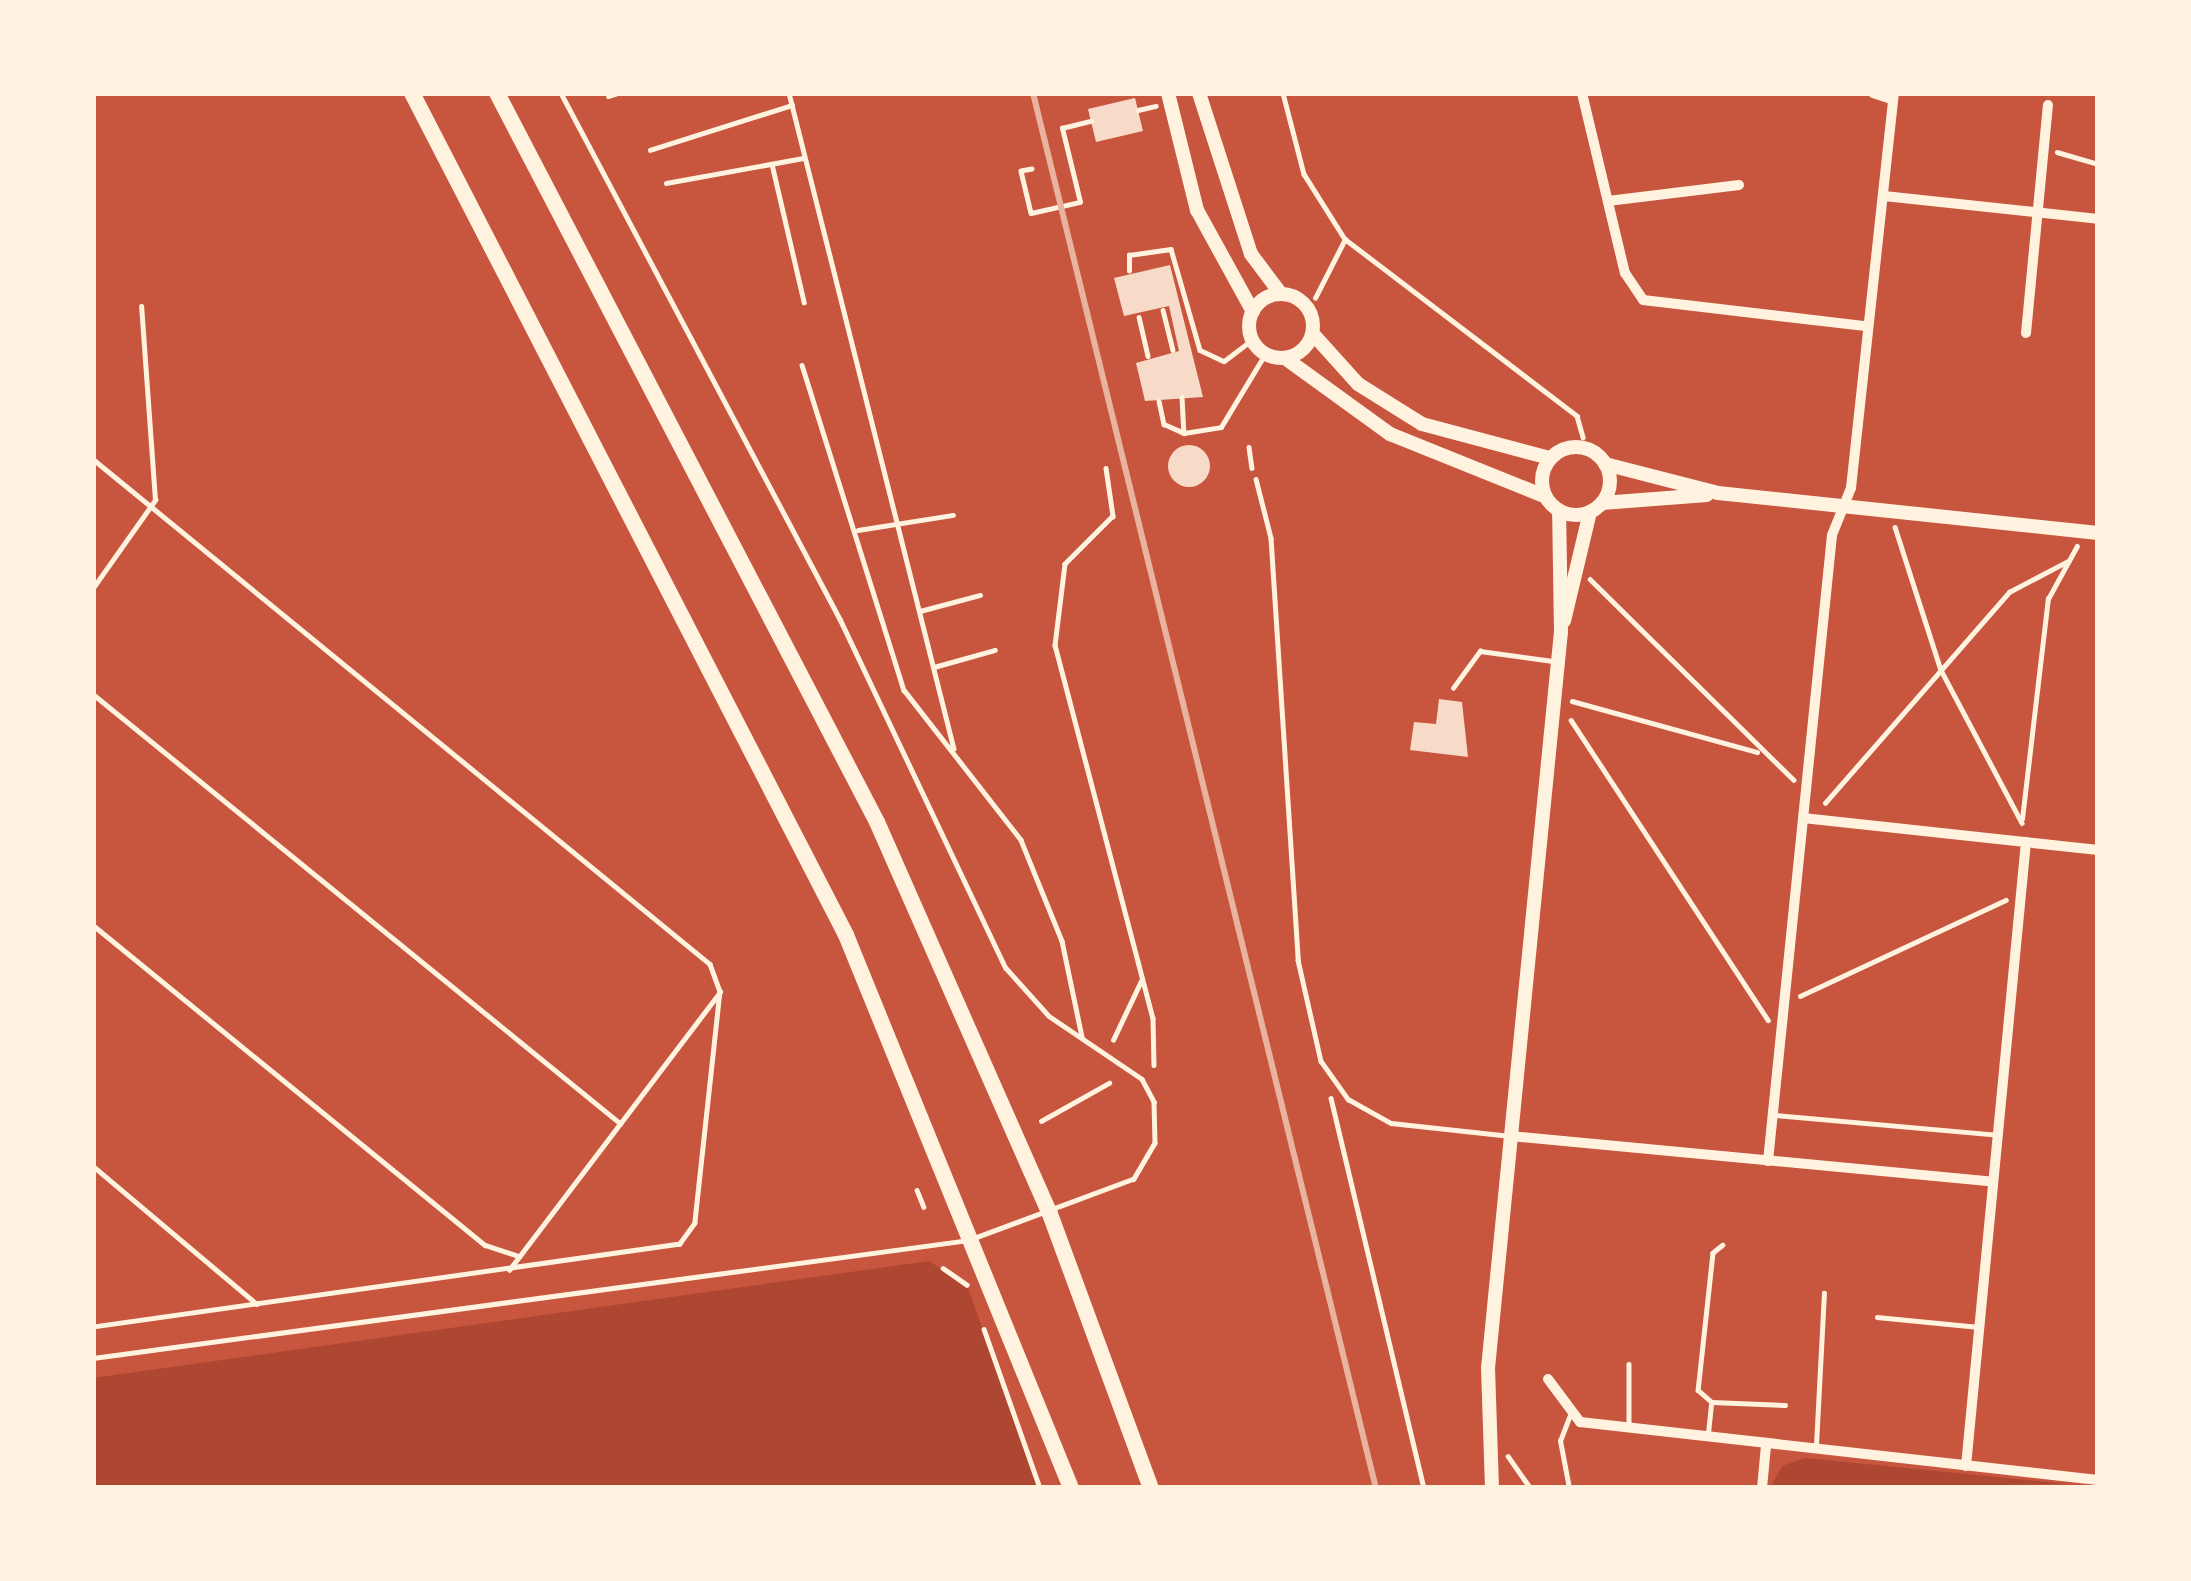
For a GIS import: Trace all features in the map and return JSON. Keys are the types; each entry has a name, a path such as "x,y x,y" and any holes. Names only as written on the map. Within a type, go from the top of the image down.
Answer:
{"main road":[{"path":"412,93 758,753 976,1239 1071,1488"},
{"path":"497,93 878,822 1050,1214 1151,1488"}],"street":[{"path":"1198,93 1251,254 1281,294 1307,306 1313,334 1358,384 1422,424 1550,458 1582,448 1605,464 1718,494 2098,533"},
{"path":"1582,93 1624,273 1649,304 1865,326"},
{"path":"1768,1161 1806,789 1884,196 1893,96 1874,93"},
{"path":"1165,99 1197,210 1253,312 1252,340 1265,354 1285,358 1390,434 1544,496 1559,511 1561,632 1488,1368 1492,1488"},
{"path":"2026,333 2042,213 2048,105"},
{"path":"1608,201 1739,184"},
{"path":"1884,196 2098,219"},
{"path":"1253,312 1281,294"},
{"path":"1285,358 1313,334"},
{"path":"1544,496 1550,458"},
{"path":"1561,632 1605,464"},
{"path":"1559,511 1718,494"},
{"path":"1803,818 2098,850"},
{"path":"1966,1466 2026,842"},
{"path":"1510,1136 1993,1183"},
{"path":"1548,1379 1569,1418 1766,1446 2098,1480"},
{"path":"1762,1488 1766,1446"}],"lane":[{"path":"93,1358 976,1239 1135,1179 1154,1144 1142,1079 1082,1037 1006,968 840,619 561,93"},
{"path":"608,96 618,93"},
{"path":"790,93 954,754"},
{"path":"650,150 792,105"},
{"path":"666,183 803,158"},
{"path":"772,164 804,302"},
{"path":"1150,251 1153,266"},
{"path":"1129,271 1129,255 1150,251 1180,257 1206,356 1232,359 1252,340"},
{"path":"93,588 152,510 141,307"},
{"path":"1163,310 1173,350"},
{"path":"1138,317 1148,356"},
{"path":"1160,401 1164,424 1184,433 1228,422 1265,354"},
{"path":"802,365 904,690 1021,840 1062,941 1082,1037"},
{"path":"1181,397 1184,433"},
{"path":"93,459 710,964 720,991 689,1234 509,1270 93,1327"},
{"path":"1256,479 1271,538 1298,961 1334,1086 1391,1124 1510,1136"},
{"path":"857,530 953,515"},
{"path":"920,611 980,595"},
{"path":"934,667 995,650"},
{"path":"1453,688 1480,650 1558,661"},
{"path":"93,694 620,1123"},
{"path":"93,926 485,1245 519,1256"},
{"path":"509,1270 720,991"},
{"path":"1772,1114 1998,1135"},
{"path":"93,1166 257,1304"},
{"path":"1723,1245 1698,1390 1712,1402 1785,1405"},
{"path":"1815,1451 1825,1293"},
{"path":"1876,1317 1979,1327"},
{"path":"1629,1364 1629,1429"},
{"path":"1708,1439 1712,1402"},
{"path":"1569,1418 1560,1441 1569,1488"}],"path":[{"path":"1283,93 1304,174 1345,239 1577,416 1583,436"},
{"path":"1138,110 1165,99"},
{"path":"1052,130 1091,121"},
{"path":"1032,169 1021,171 1030,208 1079,196 1062,128"},
{"path":"2045,149 2098,164"},
{"path":"1315,298 1345,239"},
{"path":"1249,447 1256,479"},
{"path":"1106,468 1113,516 1065,564 1055,645 1141,981 1154,1065"},
{"path":"1894,527 1942,670 2022,823 2026,842"},
{"path":"2022,823 2048,599 2077,546"},
{"path":"1824,820 1826,794 2022,579 2068,561"},
{"path":"1587,578 1757,752 1806,789 1826,794"},
{"path":"1569,700 1757,752"},
{"path":"1568,715 1763,1019 1782,1022"},
{"path":"1784,996 1808,995 2021,891"},
{"path":"1113,1040 1141,981"},
{"path":"1041,1120 1109,1083"},
{"path":"1334,1086 1334,1140 1424,1488"},
{"path":"917,1190 924,1207"},
{"path":"944,1268 973,1301"},
{"path":"979,1317 1040,1488"},
{"path":"1504,1452 1530,1488"}],"shaded area":[{"path":"929,1261 967,1285 1039,1488 93,1488 93,1378"},
{"path":"1805,1458 2068,1484 1770,1488 1782,1466"}],"building":[{"path":"1135,98 1143,131 1096,142 1088,109"},
{"path":"1170,265 1203,397 1145,401 1136,363 1179,351 1169,306 1124,316 1114,278"},
{"path":"1189,445 1204,451 1210,466 1204,481 1189,487 1174,481 1168,466 1174,451"},
{"path":"1439,699 1462,702 1468,757 1410,750 1414,722 1436,724"}],"railway":[{"path":"1033,93 1376,1488"}]}
